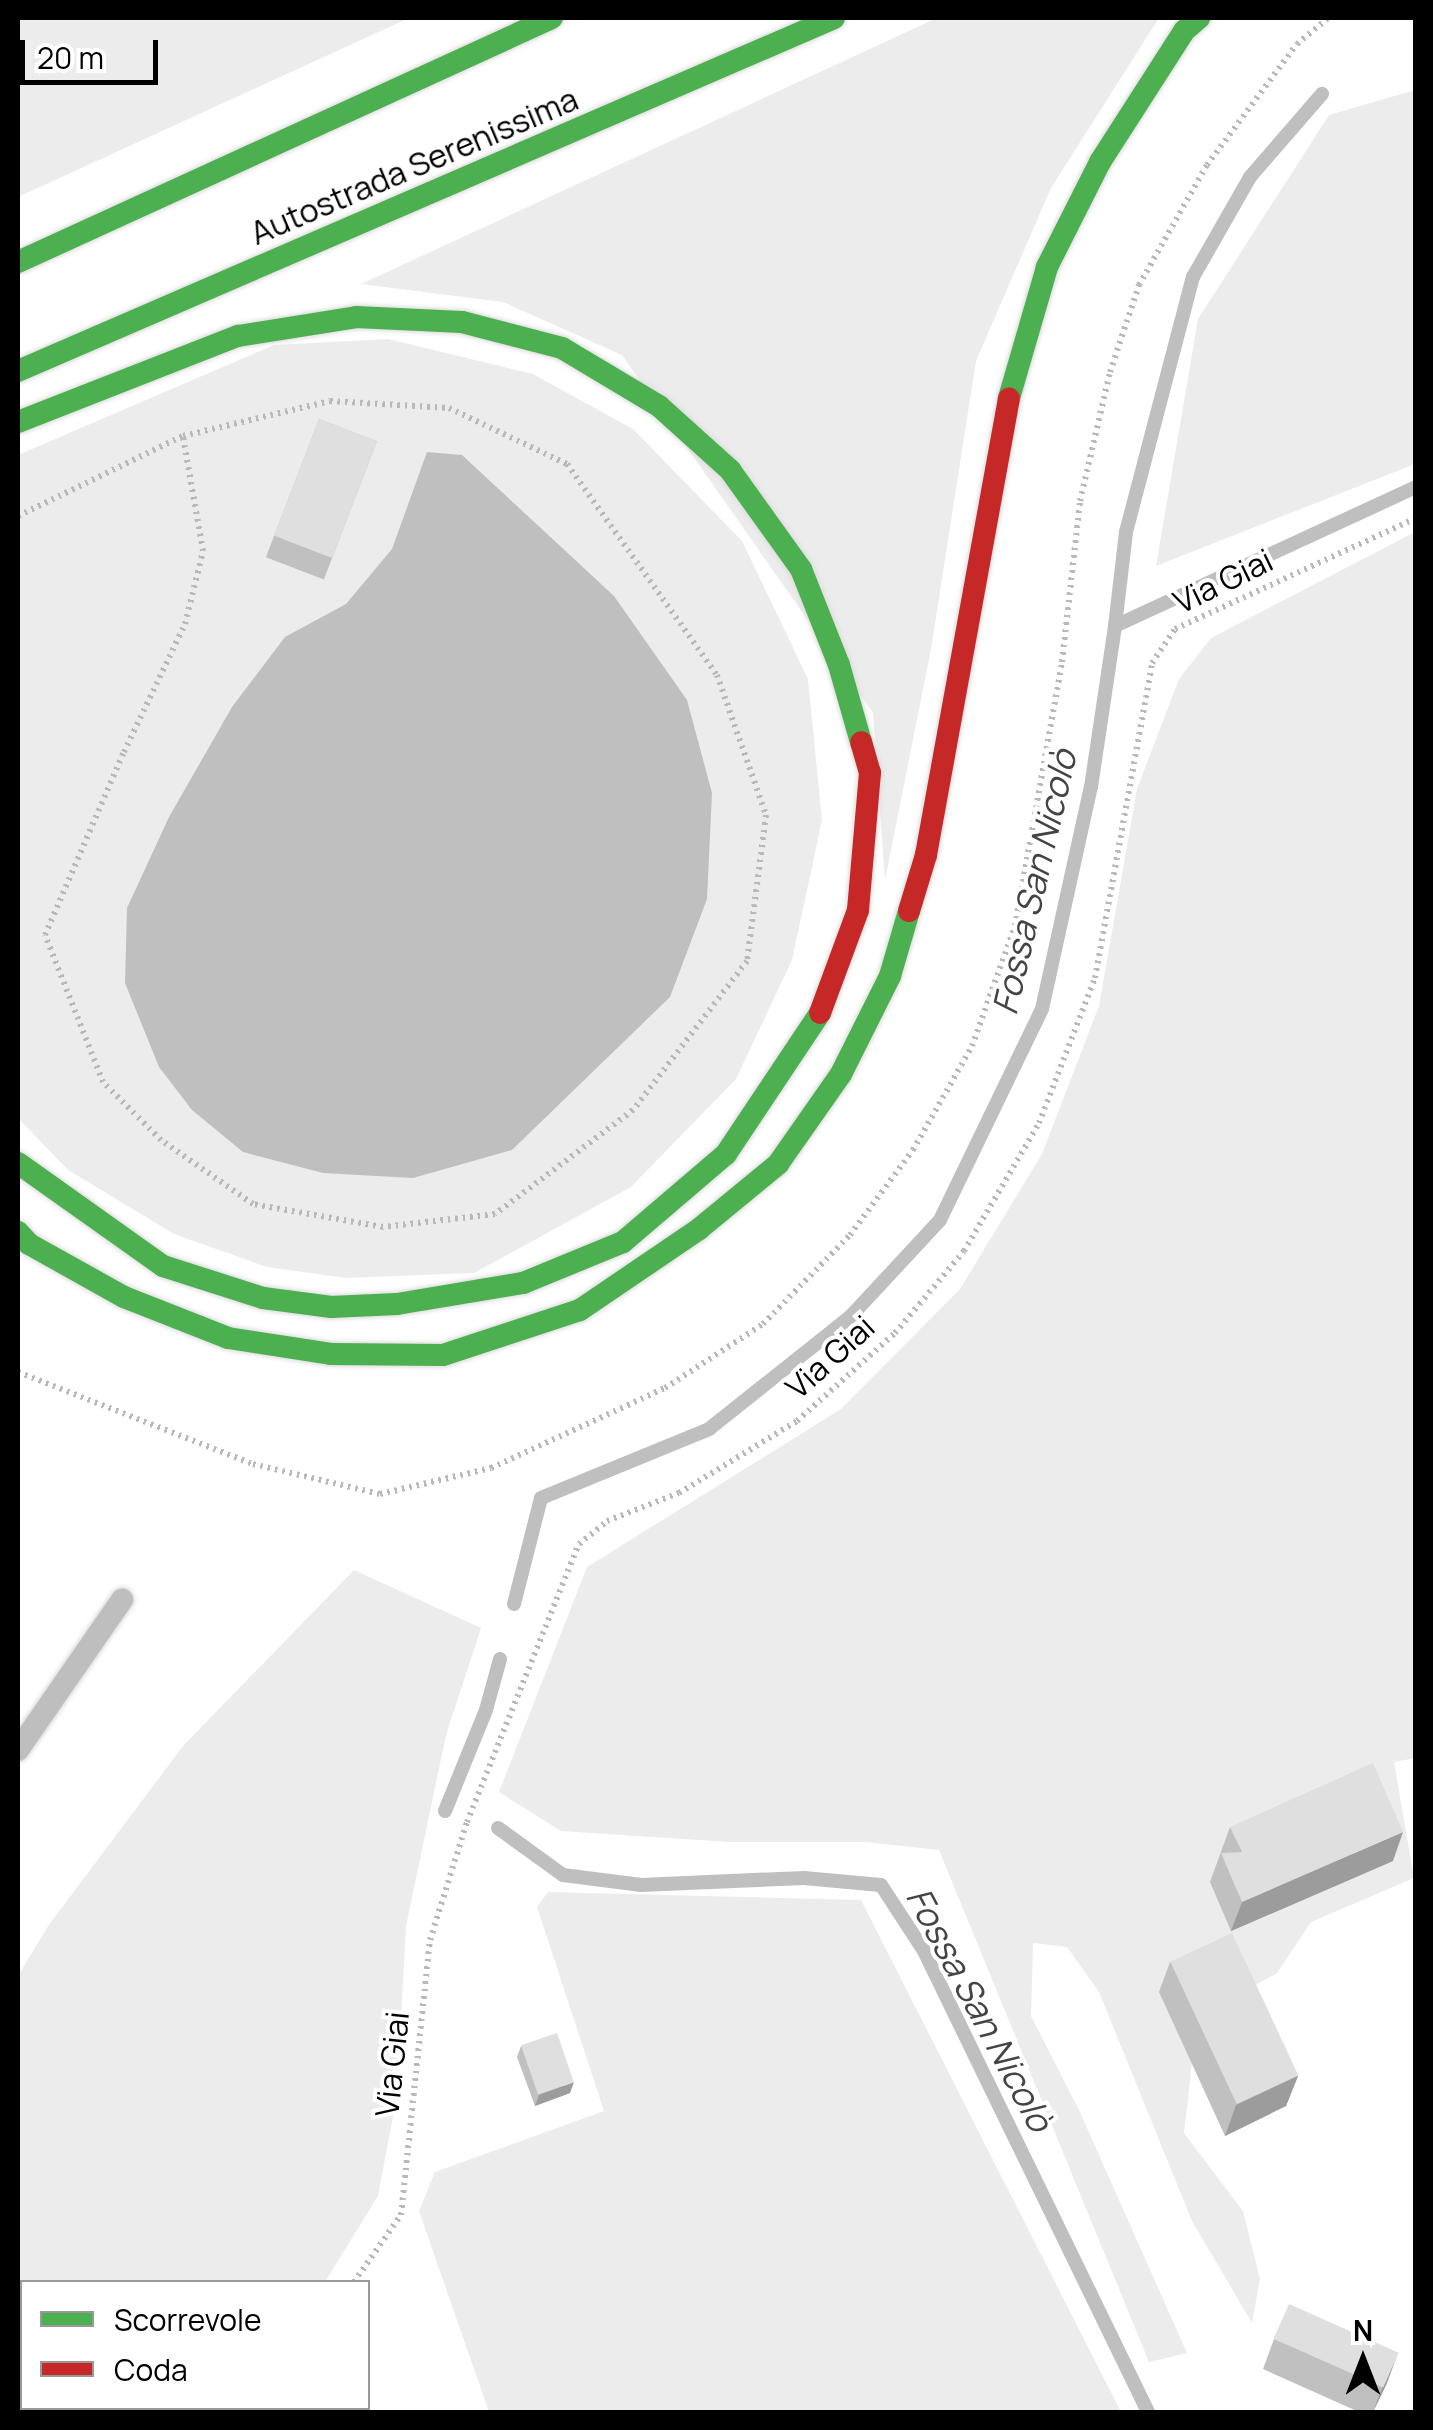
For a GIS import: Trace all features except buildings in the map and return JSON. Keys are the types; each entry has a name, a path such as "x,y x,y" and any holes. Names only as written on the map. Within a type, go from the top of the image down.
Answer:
{"highway":[{"path":"18,262 552,18"},
{"name":"Autostrada Serenissima","path":"18,371 834,18"},
{"path":"18,1232 29,1244 124,1297 228,1338 331,1354 443,1355 580,1310 699,1229 778,1164 841,1074 896,958 926,855 1001,426 1048,267 1100,162 1184,31 1199,18"},
{"path":"18,422 238,336 356,317 462,322 562,348 659,406 730,470 801,568 839,665 870,773 858,910 816,1022 726,1154 623,1242 523,1283 396,1304 331,1308 262,1298 164,1266 18,1163"}],"lane":[{"path":"18,1750 122,1600"}],"path":[{"path":"18,516 184,436 330,401 449,408 567,464 718,675 766,815 747,961 634,1110 495,1214 383,1226 254,1204 161,1140 103,1082 45,935 185,624 203,551 184,436"},
{"name":"Via Giai","path":"355,2280 401,2215 430,1940 467,1822 579,1544 607,1520 679,1493 797,1420 894,1333 964,1251 1039,1123 1096,978 1152,663 1175,629 1416,518"}],"shaded area":[{"path":"18,18 409,18 18,197"},
{"path":"937,18 1159,18 1051,188 976,361 931,649 885,880 873,713 622,355 503,302 361,284"},
{"path":"1415,90 1415,464 1156,566 1198,319 1329,115"},
{"path":"388,339 533,374 633,429 742,541 808,679 822,820 792,960 736,1079 631,1187 474,1273 346,1278 267,1267 174,1234 68,1170 18,1118 18,455 274,345"},
{"path":"427,452 462,455 614,596 687,700 712,793 707,899 670,997 512,1150 413,1178 323,1173 243,1152 192,1110 159,1067 125,983 127,908 169,817 232,707 285,637 346,604 392,549"},
{"path":"1415,532 1416,1758 1394,1762 1414,1878 1311,1922 1277,1973 1197,2018 1184,2133 1243,2211 1260,2279 1252,2323 1192,2221 1099,1992 1067,1947 1033,1943 1031,2016 1079,2110 1187,2353 1149,2362 939,1850 866,1842 729,1842 561,1831 499,1792 587,1567 841,1409 960,1289 1042,1154 1099,1006 1137,789 1179,679 1211,638"},
{"path":"354,1570 481,1628 446,1735 406,1926 397,2095 378,2196 326,2280 20,2280 20,2410 232,2410 18,2412 18,1976 48,1926 183,1746"},
{"path":"548,1892 861,1900 1121,2412 489,2412 419,2211 435,2172 604,2111 537,1907"}],"waterway":[{"path":"1115,626 1126,532 1193,277 1250,177 1322,94"},
{"name":"Fossa San Nicolò","path":"514,1604 541,1498 709,1429 850,1317 940,1220 1042,1009 1091,787 1115,626 1416,487"},
{"name":"Fossa San Nicolò","path":"445,1811 486,1710 500,1659"},
{"name":"Fossa San Nicolò","path":"498,1828 563,1875 641,1885 804,1878 881,1885 924,1951 1148,2412"}],"traffic: fast":[{"path":"18,262 552,18"},
{"path":"18,371 834,18"},
{"path":"1009,398 1047,267 1100,162 1184,31 1199,18"},
{"path":"18,422 238,336 356,317 462,322 562,348 659,406 730,470 801,569 839,665 861,742"},
{"path":"18,1232 29,1244 124,1297 228,1338 331,1354 443,1355 580,1310 699,1229 778,1164 841,1074 890,976 909,911"},
{"path":"18,1163 163,1266 263,1298 331,1307 397,1304 523,1283 623,1242 726,1154 820,1013"}],"traffic: jam":[{"path":"909,911 926,855 1009,398"},
{"path":"820,1013 858,910 870,773 861,742"}]}
